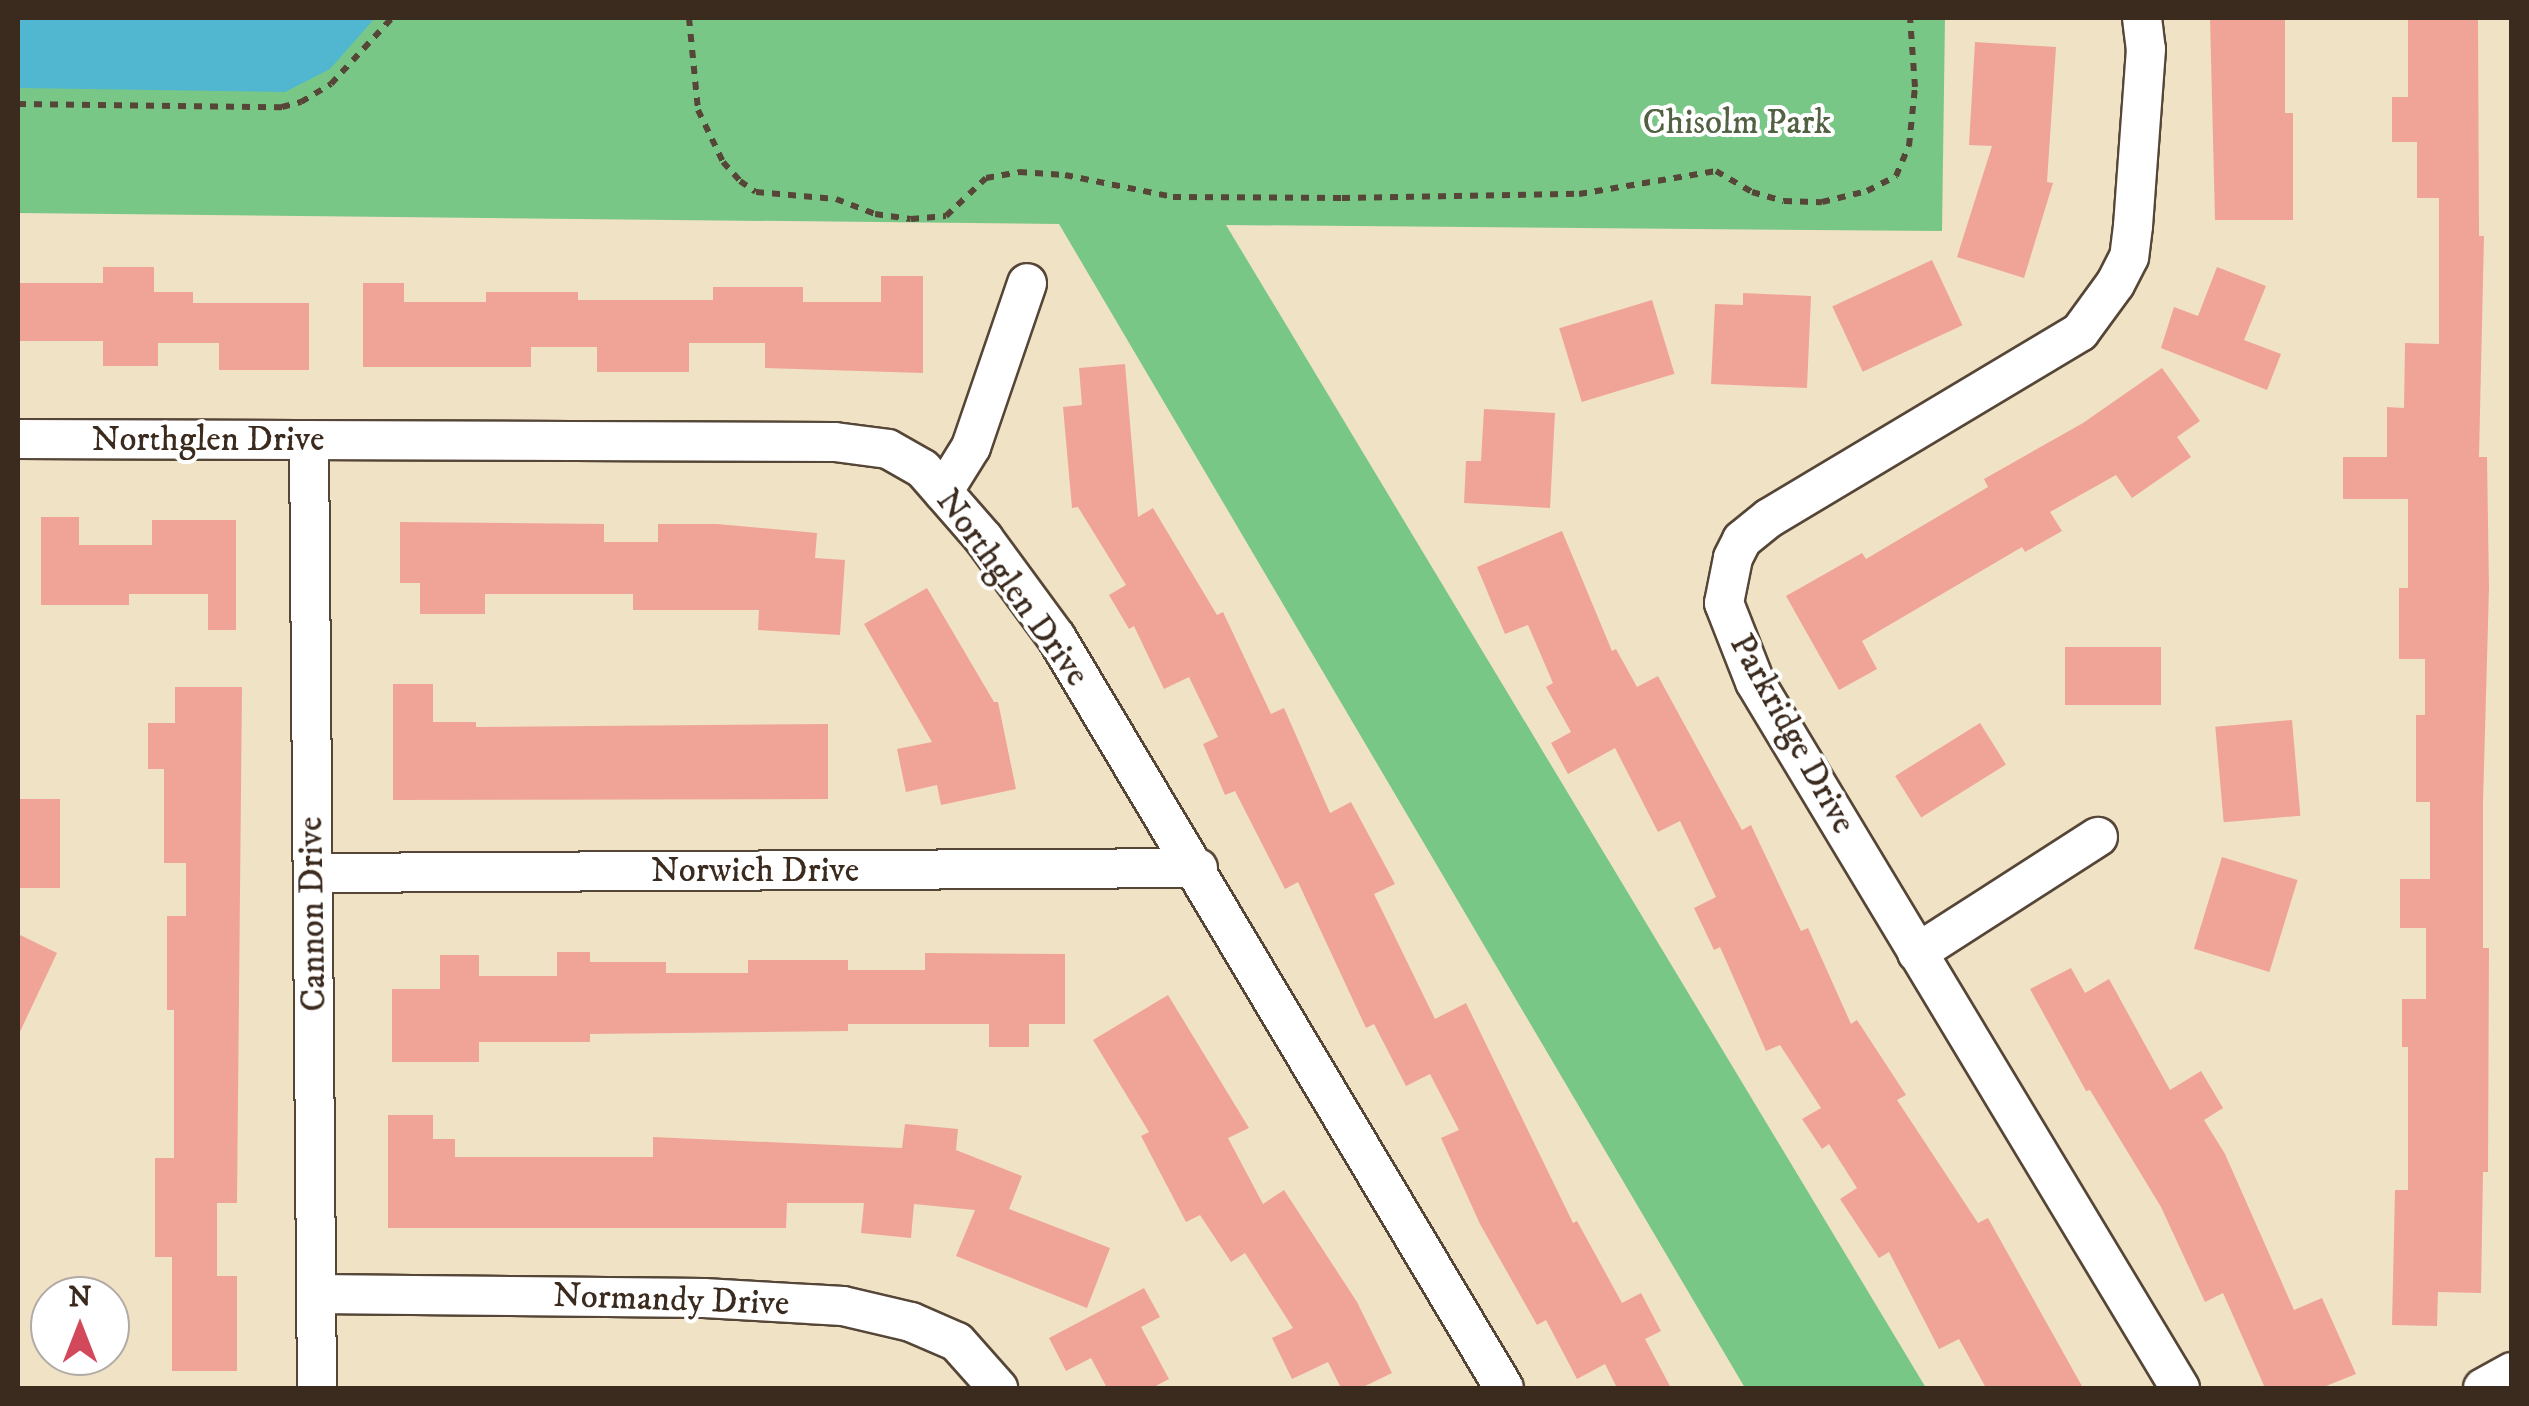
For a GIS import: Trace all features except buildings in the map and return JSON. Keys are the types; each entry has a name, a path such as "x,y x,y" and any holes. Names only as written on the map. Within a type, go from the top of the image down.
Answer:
{"street":[{"name":"Parkridge Drive","path":"2142,18 2146,49 2129,257 2080,332 1769,518 1742,540 1733,558 1724,603 1755,682 2180,1388"},
{"path":"943,492 971,447 1026,284"},
{"name":"Northglen Drive","path":"18,439 835,442 888,450 924,470 984,539 1056,637 1198,868 1504,1388"},
{"name":"Cannon Drive","path":"309,440 317,1388"},
{"path":"1917,952 2098,837"},
{"name":"Norwich Drive","path":"313,873 1198,868"},
{"name":"Normandy Drive","path":"316,1294 704,1298 843,1306 911,1322 957,1342 998,1388"},
{"path":"2484,1388 2512,1372"}],"path":[{"path":"18,104 282,107 302,102 332,84 392,18"},
{"path":"688,18 698,110 723,162 740,181 756,192 836,199 875,214 911,219 946,216 986,178 1019,172 1065,174 1173,197 1342,198 1579,194 1716,171 1752,192 1784,201 1822,202 1866,191 1896,176 1909,146 1915,87 1910,18"}],"green space":[{"name":"Chisolm Park","path":"18,18 1945,18 1942,231 1226,225 1926,1388 1745,1388 1059,224 18,213"}],"water":[{"path":"18,18 375,18 330,69 285,92 18,88"}]}
